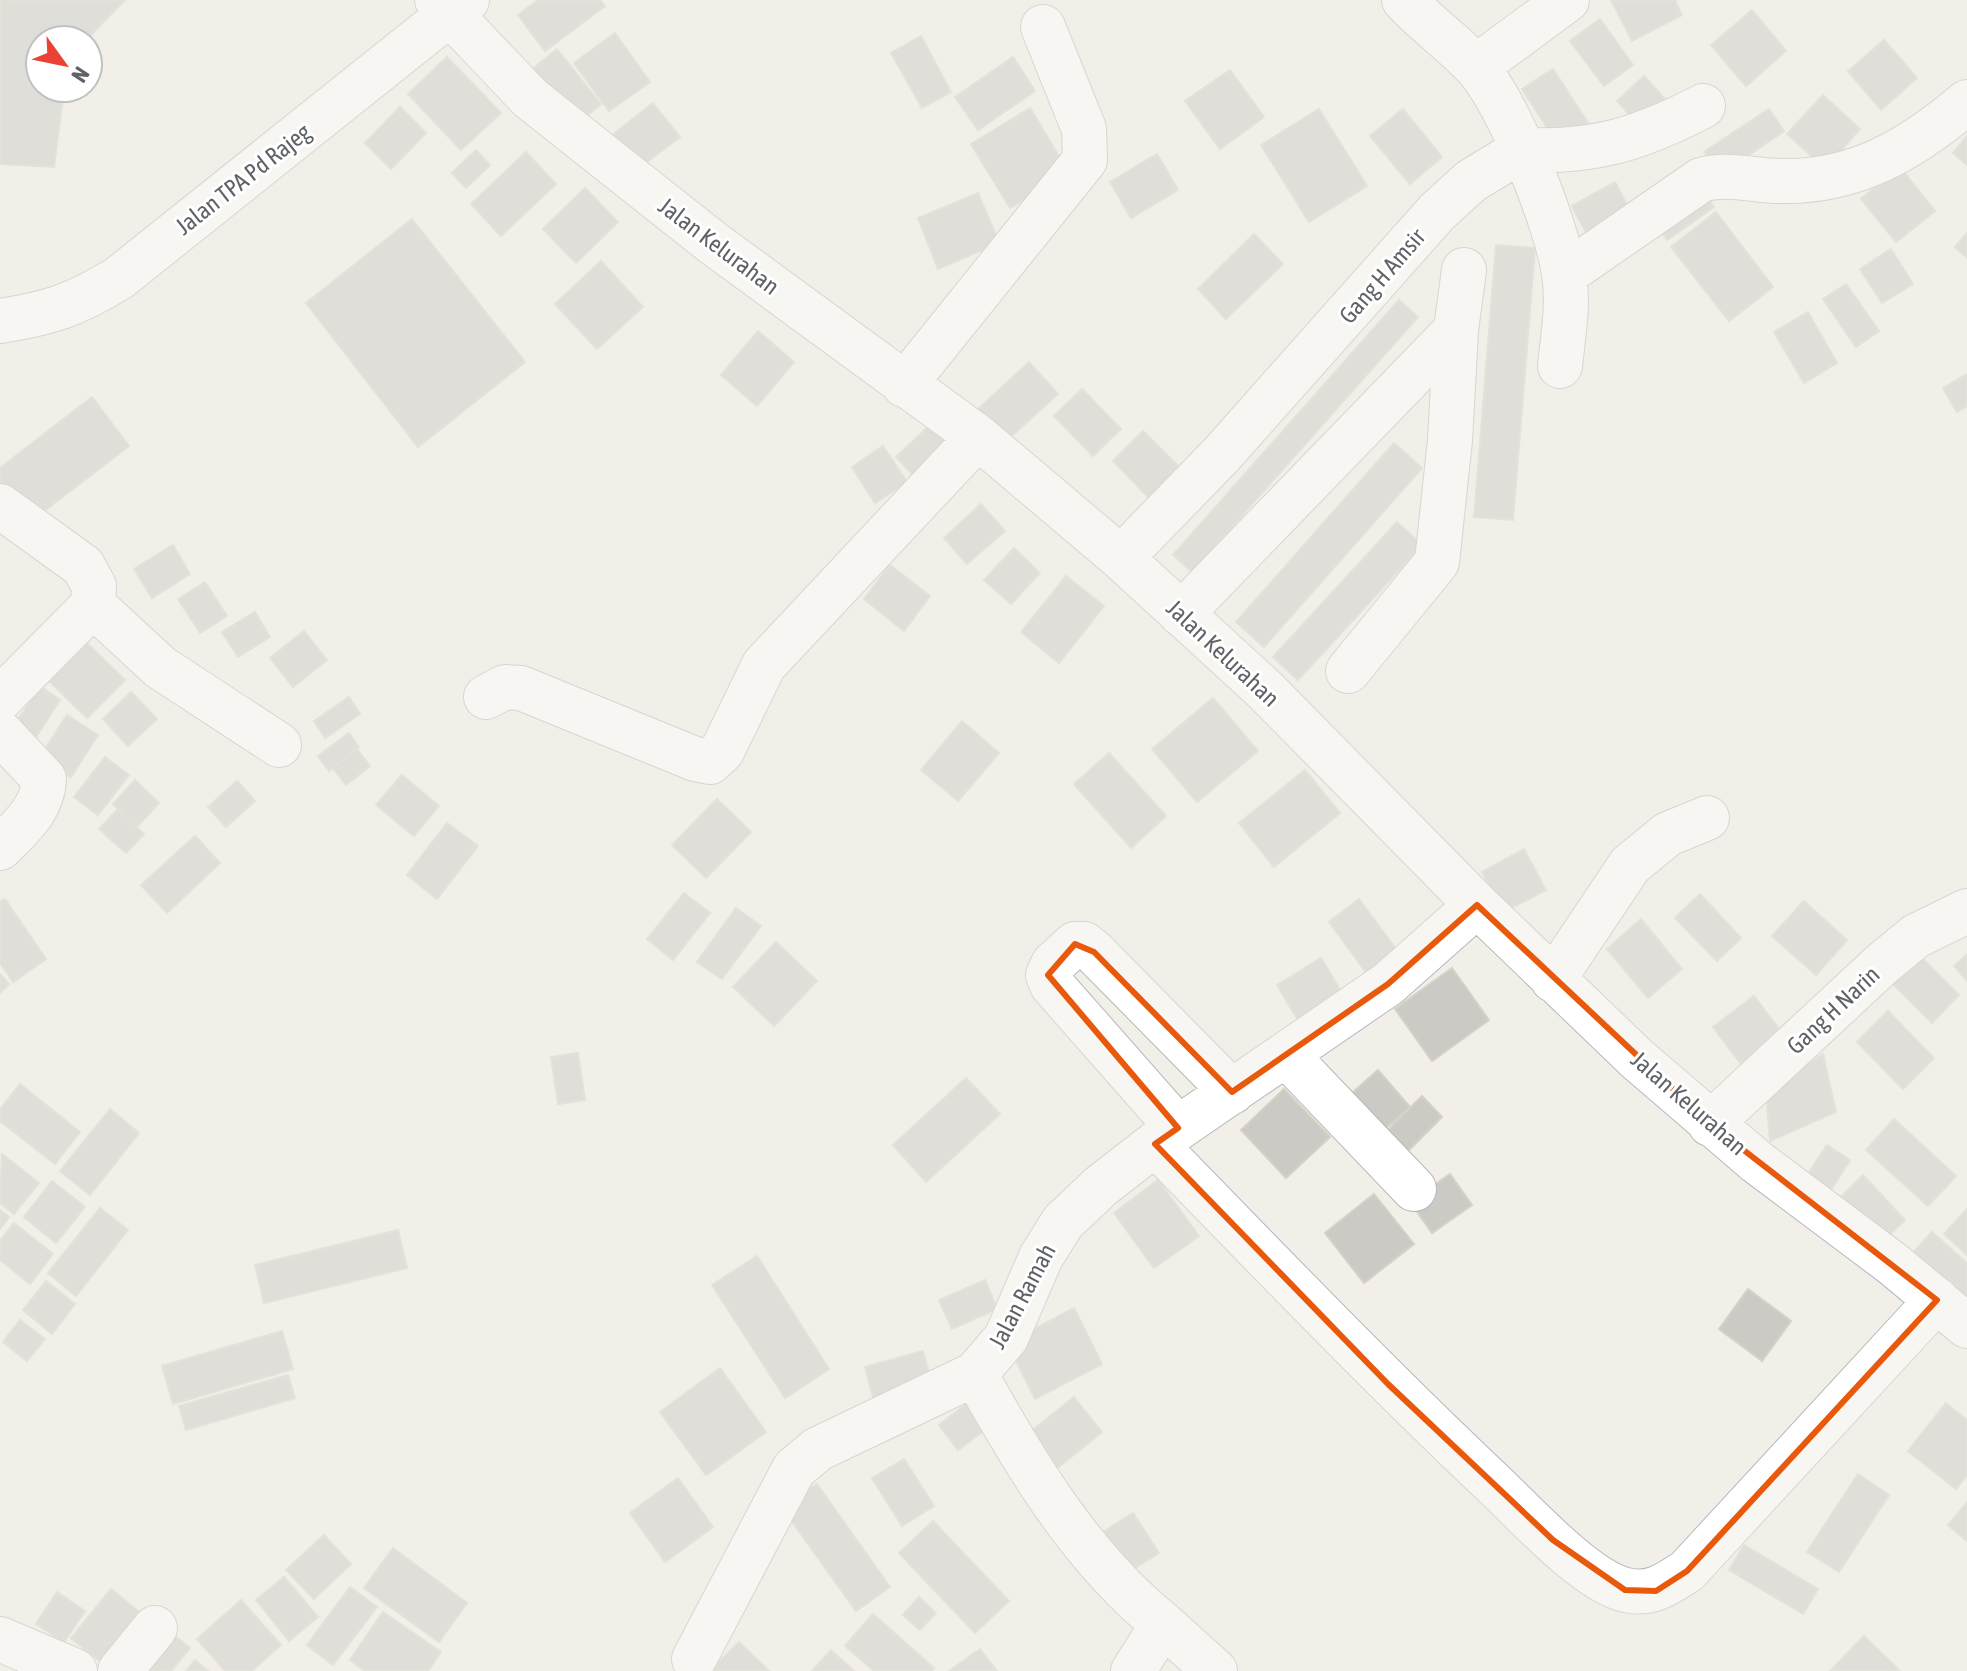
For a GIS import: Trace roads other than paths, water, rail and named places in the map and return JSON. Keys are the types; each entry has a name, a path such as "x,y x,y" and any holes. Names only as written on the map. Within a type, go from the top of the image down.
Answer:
{"street":[{"path":"1404,0 1476,67 1501,101 1522,150 1565,274 1560,366"},
{"path":"1476,67 1567,0"},
{"name":"Jalan TPA Pd Rajeg","path":"0,321 41,315 77,304 119,278 451,5"},
{"name":"Jalan Kelurahan","path":"451,5 542,108 713,243 978,437 1121,558 1310,734 1553,980 1710,1124 1952,1313"},
{"path":"904,385 1085,160 1084,129 1043,27"},
{"path":"1565,274 1701,180 1726,176 1782,182 1833,177 1873,167 1933,131 1967,102"},
{"path":"1522,150 1568,152 1625,142 1703,106"},
{"name":"Gang H Amsir","path":"1121,558 1222,454 1437,212 1471,181 1522,150"},
{"path":"1348,671 1431,575 1437,562 1450,440 1456,330 1464,270"},
{"path":"1181,614 1456,330"},
{"path":"486,697 505,687 521,688 695,759 710,762 722,751 764,665 978,437"},
{"path":"0,506 83,566 94,586 93,605 0,699"},
{"path":"93,605 160,667 279,745"},
{"path":"0,732 44,779 43,794 31,815 0,848"},
{"path":"1553,980 1630,865 1668,834 1707,818"},
{"name":"Jalan Ramah","path":"1215,1671 1136,1601 1094,1555 1023,1461 975,1374 1006,1338 1041,1257 1063,1222 1101,1186 1167,1136 1388,984 1477,905"},
{"name":"Gang H Narin","path":"1710,1124 1883,963 1916,936 1967,911"},
{"path":"1232,1092 1084,944 1075,944 1053,964 1048,975 1052,985 1167,1136 1443,1436 1553,1540 1591,1571 1625,1590 1656,1591 1687,1571 1952,1313"},
{"path":"1286,1055 1414,1189"},
{"path":"694,1659 794,1469 818,1449 975,1374"},
{"path":"1133,1671 1163,1624"},
{"path":"120,1671 155,1628"},
{"path":"0,1639 75,1671"}]}
